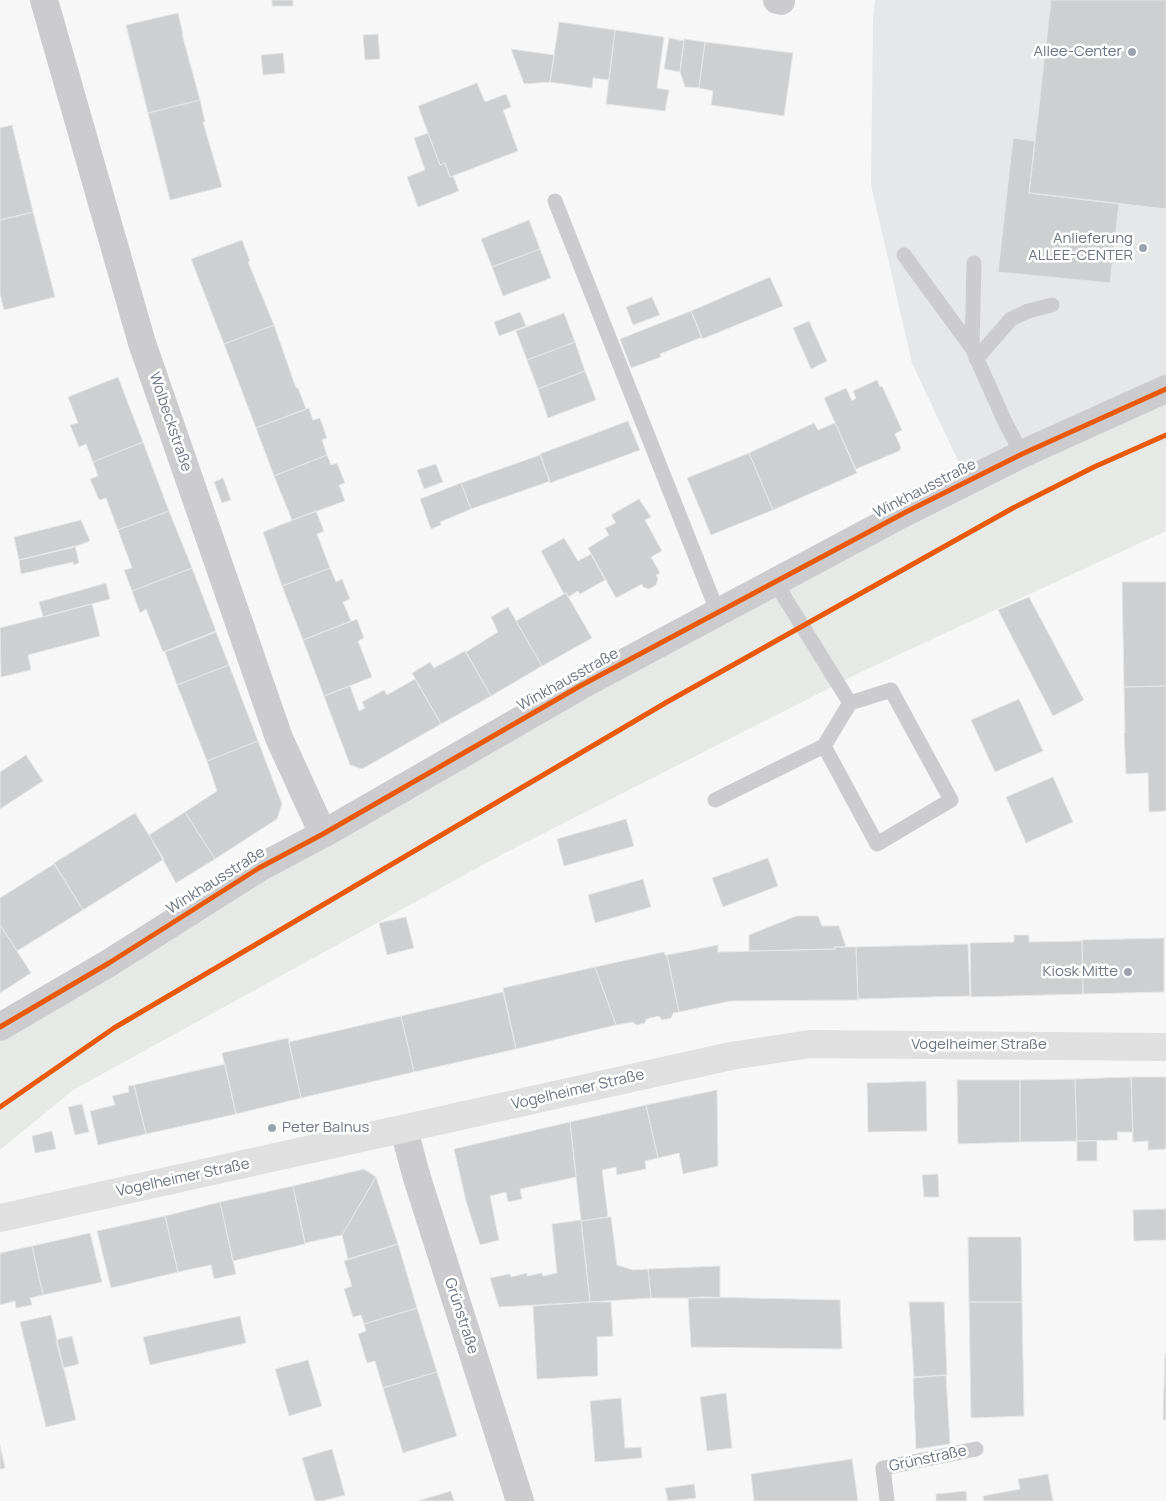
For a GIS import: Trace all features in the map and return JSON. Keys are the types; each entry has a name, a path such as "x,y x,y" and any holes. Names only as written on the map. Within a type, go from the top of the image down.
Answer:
{"main road":[{"name":"Vogelheimer Straße","path":"0,1218 731,1056 810,1044 1166,1047"}],"street":[{"name":"Wolbeckstraße","path":"44,0 142,343 280,738 323,834"},
{"name":"Winkhausstraße","path":"0,1027 109,963 258,868 323,834 580,686 906,512 1022,454 1166,389"},
{"name":"Grünstraße","path":"404,1130 417,1178 520,1501"}],"lane":[{"path":"555,201 718,613"},
{"path":"904,255 974,353 1022,454"},
{"path":"974,263 974,353"},
{"path":"974,353 1011,319 1028,311 1052,305"},
{"path":"775,582 850,703"},
{"path":"715,800 824,746 850,703 891,690 951,800 877,844 824,746"},
{"name":"Grünstraße","path":"887,1501 883,1468 976,1449"}],"shaded area":[{"path":"875,0 1166,0 1166,382 965,476 912,363 871,185 873,19"},
{"path":"1162,393 1166,406 1166,531 861,672 499,856 73,1090 0,1150 0,1028 582,690"}],"building":[{"path":"272,0 293,0 293,6 272,6"},
{"path":"1051,0 1166,0 1166,209 1029,193"},
{"path":"178,13 200,100 148,113 126,25"},
{"path":"559,22 615,30 609,80 593,78 592,88 550,82"},
{"path":"615,30 664,37 657,88 669,90 665,111 606,104"},
{"path":"378,34 380,59 365,60 363,35"},
{"path":"669,38 684,41 680,72 664,69"},
{"path":"684,39 705,42 699,88 685,87 680,72"},
{"path":"705,42 793,53 784,116 711,105 713,91 699,88"},
{"path":"511,49 554,55 550,82 524,84"},
{"path":"283,53 285,73 263,75 261,55"},
{"path":"477,83 485,102 506,94 511,107 503,110 518,151 450,177 445,163 440,165 418,106"},
{"path":"200,100 205,122 203,122 222,187 170,200 148,113"},
{"path":"12,125 33,212 0,220 0,128"},
{"path":"428,133 440,165 445,163 450,177 453,176 459,191 418,207 407,177 425,170 414,138"},
{"path":"1013,138 1035,141 1029,193 1119,204 1110,283 998,272"},
{"path":"33,212 55,297 4,310 0,294 0,220"},
{"path":"529,220 540,249 492,267 481,239"},
{"path":"242,240 250,261 248,262 274,325 224,344 191,259"},
{"path":"540,249 551,278 503,296 492,267"},
{"path":"770,277 783,306 702,339 691,311"},
{"path":"652,297 660,315 633,325 626,307"},
{"path":"691,311 702,337 660,354 661,357 631,368 620,339"},
{"path":"520,312 526,326 499,336 494,322"},
{"path":"564,313 575,342 527,360 516,331"},
{"path":"809,321 827,361 811,369 793,328"},
{"path":"274,325 296,388 298,388 306,409 256,428 224,344"},
{"path":"575,342 585,371 538,389 527,360"},
{"path":"585,371 596,400 548,418 538,389"},
{"path":"118,377 143,442 93,462 86,444 79,447 70,425 78,423 68,397"},
{"path":"877,380 880,387 882,386 902,430 895,434 901,448 899,451 856,469 824,398 846,388 852,401 856,398 853,391"},
{"path":"309,408 313,420 320,418 327,438 322,440 327,455 274,476 256,428"},
{"path":"628,421 640,450 550,483 540,454"},
{"path":"814,423 818,430 835,423 857,473 773,510 749,453"},
{"path":"143,442 169,511 118,530 106,498 99,500 90,479 98,476 93,462"},
{"path":"749,453 773,510 711,535 687,478"},
{"path":"327,455 331,465 337,463 345,483 339,485 345,501 292,520 274,476"},
{"path":"540,455 550,481 471,509 461,483"},
{"path":"436,464 443,482 424,489 417,470"},
{"path":"223,478 231,500 222,503 214,482"},
{"path":"461,483 471,509 440,522 441,525 431,529 420,499"},
{"path":"639,499 651,517 645,520 662,551 651,557 660,573 656,575 658,579 656,585 649,589 643,587 642,584 616,598 588,548 609,535 605,528 616,523 611,515"},
{"path":"169,511 192,568 132,591 124,570 132,568 118,530"},
{"path":"316,511 324,531 317,534 330,568 282,586 263,532"},
{"path":"81,520 90,541 71,548 19,560 14,537"},
{"path":"564,538 578,561 591,554 605,580 580,594 578,591 568,597 566,593 564,594 541,551"},
{"path":"75,546 79,563 73,565 73,562 21,574 19,560"},
{"path":"192,568 216,631 163,652 146,609 140,613 132,591"},
{"path":"330,568 336,582 342,579 350,599 343,602 351,621 303,640 282,586"},
{"path":"1122,582 1166,582 1166,686 1124,687"},
{"path":"106,583 110,599 43,617 39,602"},
{"path":"566,593 592,638 542,666 516,621"},
{"path":"1029,597 1084,700 1053,716 998,610"},
{"path":"92,604 100,636 28,655 31,670 1,677 0,628"},
{"path":"508,607 542,666 491,696 466,652 498,632 491,617"},
{"path":"357,619 364,638 358,641 372,677 324,696 303,640"},
{"path":"216,632 229,665 177,685 165,652"},
{"path":"465,651 491,696 441,724 412,673 430,662 434,668"},
{"path":"229,665 258,741 207,761 177,685"},
{"path":"415,679 441,724 362,769 350,765 324,696 350,686 359,711 365,708 362,702 384,690 387,695"},
{"path":"1166,686 1166,811 1149,812 1148,773 1126,774 1124,687"},
{"path":"1019,699 1043,751 995,772 971,720"},
{"path":"258,741 282,804 277,819 215,859 185,812 217,791 207,761"},
{"path":"26,755 43,781 0,809 0,772"},
{"path":"1053,777 1073,822 1026,843 1006,797"},
{"path":"185,812 215,859 176,883 149,835"},
{"path":"135,813 164,859 83,910 54,863"},
{"path":"626,819 634,846 564,866 557,839"},
{"path":"768,858 778,886 723,907 712,878"},
{"path":"54,864 83,910 17,951 0,925 0,898"},
{"path":"643,879 651,907 595,923 588,895"},
{"path":"796,916 818,916 822,926 839,926 846,947 835,947 835,949 749,951 749,935"},
{"path":"406,917 414,948 387,955 379,923"},
{"path":"0,927 31,973 0,993"},
{"path":"1014,935 1029,935 1029,942 1082,941 1083,994 971,997 970,943 1014,942"},
{"path":"1164,938 1164,992 1083,994 1082,940"},
{"path":"968,944 970,996 858,999 856,947"},
{"path":"718,945 718,952 856,947 858,1000 730,1001 679,1012 667,955"},
{"path":"664,952 667,955 679,1012 673,1013 671,1018 662,1020 659,1016 646,1019 645,1023 636,1025 633,1022 616,1025 595,967"},
{"path":"595,967 616,1025 516,1049 503,988"},
{"path":"503,992 516,1049 414,1072 401,1016"},
{"path":"401,1016 414,1072 301,1098 289,1042"},
{"path":"288,1038 301,1098 236,1114 222,1053"},
{"path":"225,1064 236,1114 146,1134 134,1085"},
{"path":"1131,1077 1166,1077 1166,1149 1148,1150 1148,1141 1133,1142"},
{"path":"1131,1077 1133,1132 1117,1132 1118,1140 1077,1141 1075,1079"},
{"path":"1075,1079 1077,1141 1020,1142 1020,1080"},
{"path":"957,1080 1020,1080 1020,1142 958,1144"},
{"path":"926,1081 927,1131 868,1132 867,1083"},
{"path":"134,1085 146,1134 98,1145 90,1111 115,1105 112,1096 129,1092 128,1086"},
{"path":"717,1090 718,1166 683,1174 679,1153 658,1158 646,1105"},
{"path":"82,1104 89,1132 75,1135 68,1107"},
{"path":"646,1105 658,1158 645,1161 646,1169 617,1175 616,1167 602,1170 608,1217 581,1221 570,1122"},
{"path":"570,1122 576,1177 520,1189 522,1199 508,1202 506,1192 490,1196 499,1240 480,1245 466,1201 454,1149"},
{"path":"52,1131 56,1149 35,1153 32,1136"},
{"path":"1077,1141 1097,1141 1097,1161 1077,1161"},
{"path":"364,1169 376,1177 342,1235 305,1243 293,1186"},
{"path":"938,1174 939,1197 924,1197 922,1175"},
{"path":"376,1177 398,1244 348,1259 342,1235"},
{"path":"293,1186 305,1244 233,1261 220,1202"},
{"path":"220,1202 236,1274 214,1279 211,1265 178,1272 165,1216"},
{"path":"1166,1209 1166,1240 1134,1241 1133,1210"},
{"path":"165,1216 178,1272 111,1288 97,1231"},
{"path":"611,1217 617,1265 633,1270 648,1269 651,1298 590,1302 581,1221"},
{"path":"581,1220 590,1302 499,1307 490,1278 510,1274 511,1277 527,1273 527,1276 542,1273 543,1276 557,1273 552,1224"},
{"path":"90,1233 102,1282 43,1295 32,1246"},
{"path":"968,1237 1021,1237 1022,1302 969,1302"},
{"path":"398,1244 417,1308 364,1324 361,1315 353,1317 344,1289 352,1286 344,1261"},
{"path":"32,1246 43,1295 30,1298 32,1305 16,1308 15,1301 0,1305 0,1253"},
{"path":"720,1266 720,1298 651,1298 648,1269"},
{"path":"688,1298 840,1300 842,1349 691,1347"},
{"path":"611,1302 613,1336 597,1337 598,1376 537,1379 533,1306"},
{"path":"909,1302 944,1302 947,1375 914,1377"},
{"path":"969,1302 1022,1302 1024,1416 971,1418"},
{"path":"417,1308 437,1372 383,1388 375,1361 367,1363 358,1334 366,1331 364,1324"},
{"path":"51,1315 76,1420 46,1427 20,1322"},
{"path":"240,1316 246,1343 150,1365 143,1337"},
{"path":"72,1336 79,1364 63,1368 56,1340"},
{"path":"1165,1354 1166,1420 1163,1420"},
{"path":"308,1360 322,1406 289,1416 275,1369"},
{"path":"437,1372 457,1436 403,1453 383,1388"},
{"path":"946,1375 950,1444 916,1449 913,1378"},
{"path":"726,1393 732,1448 707,1451 700,1397"},
{"path":"621,1398 625,1448 641,1447 642,1458 595,1462 590,1401"},
{"path":"0,1445 5,1468 0,1469"},
{"path":"332,1449 345,1495 315,1501 302,1458"},
{"path":"852,1459 858,1501 754,1501 751,1474"},
{"path":"1048,1474 1053,1501 984,1501 983,1496 1020,1489 1018,1479"},
{"path":"694,1484 696,1498 668,1501 665,1488"},
{"path":"451,1491 454,1501 418,1501"},
{"path":"966,1491 967,1501 936,1501 936,1494"}],"cycle path":[{"path":"0,1027 109,963 259,868 323,834 580,686 906,512 1022,454 1166,389"},
{"path":"0,1107 114,1028 667,702 1013,508 1094,467 1166,435"}],"place":[{"name":"Allee-Center","path":"1132,52"},
{"name":"Anlieferung ALLEE-CENTER","path":"1143,248"},
{"name":"Kiosk Mitte","path":"1128,972"},
{"name":"Peter Balnus","path":"272,1128"}]}
